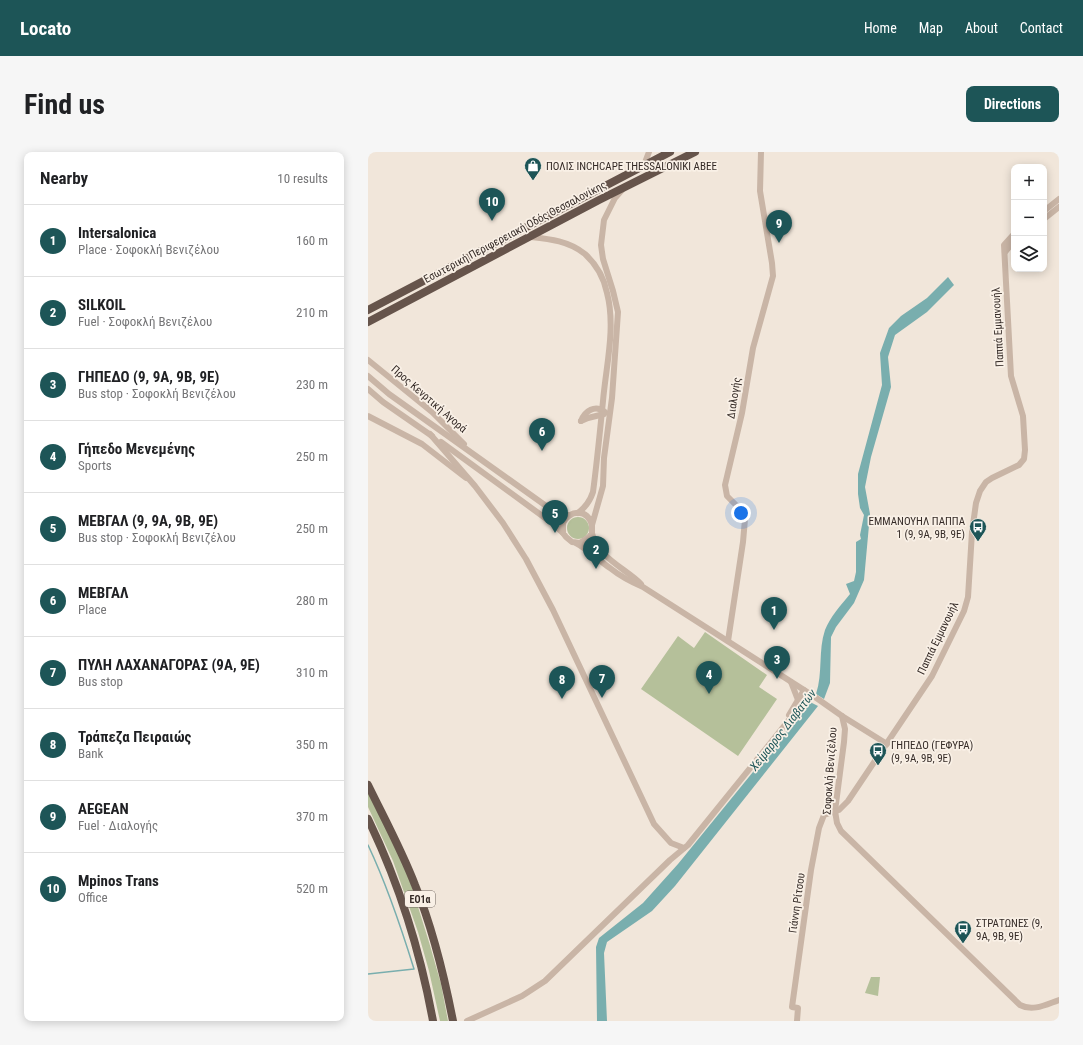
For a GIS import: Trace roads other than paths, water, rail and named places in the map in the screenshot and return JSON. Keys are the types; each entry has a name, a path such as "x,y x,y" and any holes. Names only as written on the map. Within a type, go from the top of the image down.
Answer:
{"highway":[{"name":"Εσωτερική Περιφερειακή Οδός Θεσσαλονίκης","path":"368,310 670,152"},
{"name":"Εσωτερική Περιφερειακή Οδός Θεσσαλονίκης","path":"368,322 625,187 695,152"},
{"name":"ΕΟ1α","path":"368,785 415,885 434,941 453,1021"},
{"name":"ΕΟ1α","path":"368,819 388,860 407,913 419,956 433,1021"}],"street":[{"path":"643,166 649,152"},
{"name":"Διαλογής","path":"728,641 743,542 744,519 742,511 728,497 725,485 742,413 753,348 773,276 760,191 761,152"},
{"path":"578,513 588,503 593,492 600,426 605,412 617,333 618,312 601,245 604,220 615,198 625,187"},
{"path":"1047,209 1059,199"},
{"path":"1047,216 1059,207"},
{"name":"Παππά Εμμανουήλ","path":"836,811 848,801 936,670 966,606 968,597 972,532 976,503 980,491 986,482 1019,465 1024,459 1024,425 1011,376 1004,254 1004,246 1012,236"},
{"path":"531,237 553,239 573,247 585,254 600,273 607,292 610,319 605,382 605,412 609,420 603,486 592,524 592,533 593,540 598,548 643,587"},
{"path":"1004,254 1011,245"},
{"name":"Προς Κενρτική Αγορά","path":"368,360 432,412 475,455"},
{"path":"368,376 389,394 556,513 561,515 578,513 585,515 589,518 592,524"},
{"path":"605,382 597,403 585,414 581,422 605,412"},
{"path":"368,389 383,402 430,434 552,523 568,540 575,543 585,541 592,533"},
{"path":"590,410 596,408 605,412"},
{"path":"368,416 422,444 475,486"},
{"path":"593,416 596,418 600,426"},
{"path":"430,434 475,486 503,523 526,559 553,610 654,824 671,843 684,848"},
{"path":"563,533 563,523 570,515"},
{"name":"Σοφοκλή Βενιζέλου","path":"575,543 586,549 609,568 643,587 842,716 844,742 836,811 838,826 844,835 1020,1004 1026,1008 1032,1008 1059,1000"},
{"path":"790,681 798,700"},
{"path":"684,848 685,842 793,709 804,690"},
{"path":"467,1021 522,996 545,981 692,841 813,696"},
{"path":"842,716 887,744"},
{"name":"Γιάννη Ρίτσου","path":"797,1021 795,1007 817,835 824,815 836,811"}],"water":[{"path":"948,277 954,285 927,312 895,335 888,357 891,387 871,457 865,487 870,514 864,580 854,603 836,627 831,637 830,683 824,699 816,694 825,630 836,611 850,594 846,584 854,581 856,572 856,542 861,539 860,535 864,515 860,508 858,474 882,385 880,353 889,328 901,316 927,298"},
{"path":"810,702 818,706 675,886 652,911 607,942 604,953 607,1021 597,1021 596,947 599,938 643,903 678,864"}],"waterway":[{"path":"368,845 393,906 414,969 368,974"}],"place":[{"name":"ΠΟΛΙΣ INCHCAPE THESSALONIKI ΑΒΕΕ","path":"533,181"},
{"name":"Mpinos Trans","path":"492,221"},
{"name":"AEGEAN","path":"779,243"},
{"name":"ΜΕΒΓΑΛ","path":"542,451"},
{"name":"ΜΕΒΓΑΛ (9, 9Α, 9Β, 9Ε)","path":"555,533"},
{"name":"ΕΜΜΑΝΟΥΗΛ ΠΑΠΠΑ 1 (9, 9Α, 9Β, 9Ε)","path":"978,542"},
{"name":"SILKOIL","path":"596,569"},
{"name":"Intersalonica","path":"774,630"},
{"name":"ΓΗΠΕΔΟ (9, 9Α, 9Β, 9Ε)","path":"777,679"},
{"name":"Γήπεδο Μενεμένης","path":"709,694"},
{"name":"ΠΥΛΗ ΛΑΧΑΝΑΓΟΡΑΣ (9Α, 9Ε)","path":"602,698"},
{"name":"Τράπεζα Πειραιώς","path":"562,699"},
{"name":"ΓΗΠΕΔΟ (ΓΕΦΥΡΑ) (9, 9Α, 9Β, 9Ε)","path":"878,766"},
{"name":"ΣΤΡΑΤΩΝΕΣ (9, 9Α, 9Β, 9Ε)","path":"963,944"}],"water label":[{"name":"Χείμαρρος Διαβατών","path":"783,730"}]}
